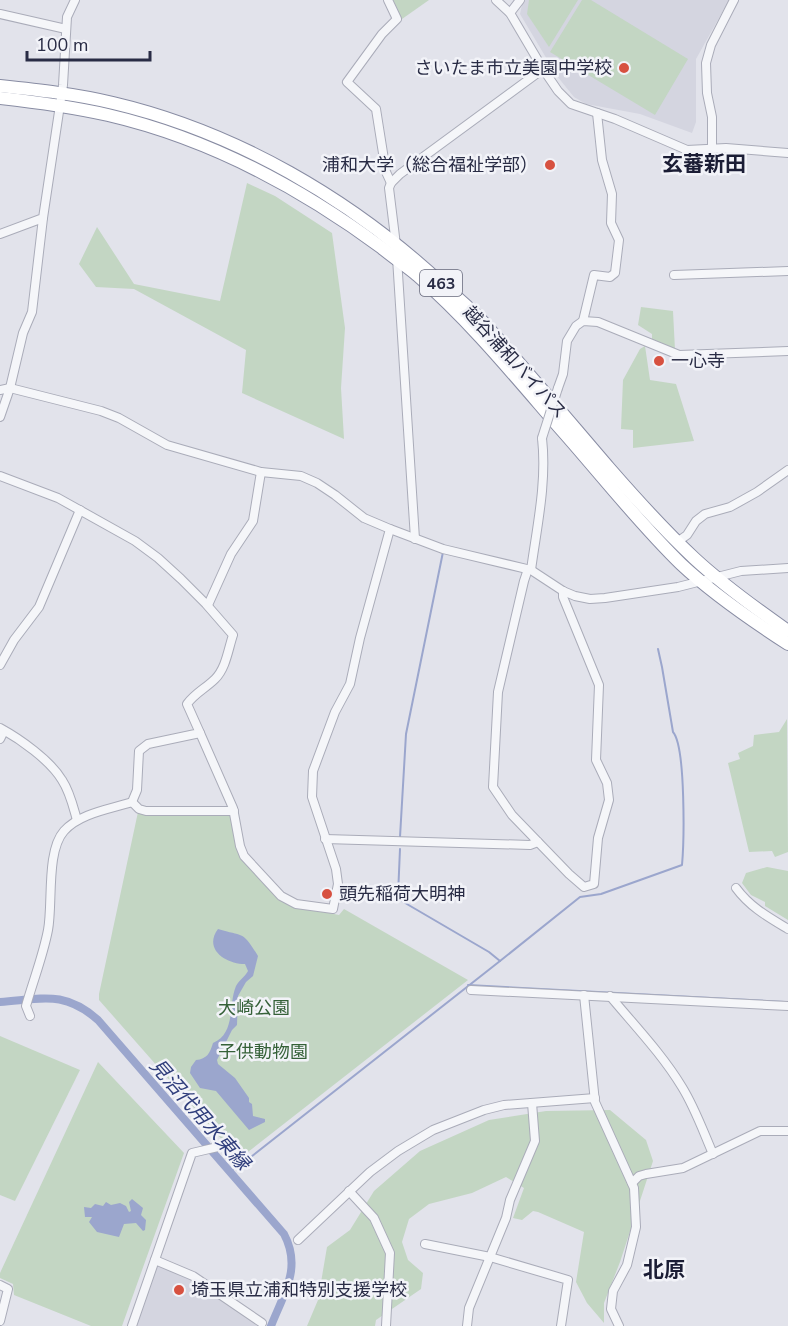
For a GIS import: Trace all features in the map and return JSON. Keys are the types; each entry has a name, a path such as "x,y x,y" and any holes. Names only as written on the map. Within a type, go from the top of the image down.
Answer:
{"highway":[{"name":"越谷浦和バイパス","path":"0,86 61,99 132,108 252,153 322,191 395,243 481,320 676,542 715,577 788,631"},
{"name":"越谷浦和バイパス","path":"0,98 61,99 159,131 245,164 304,195 344,220 416,274 448,304 639,520 682,564 752,621 788,644"}],"street":[{"path":"0,417 10,388 23,333 32,312 61,99 67,17 75,0"},
{"path":"388,0 397,19 382,34 346,82 376,110 386,172 391,183"},
{"path":"496,0 510,14 558,91 572,104 615,119 687,150 726,148 788,153"},
{"path":"510,14 520,0"},
{"path":"712,149 706,63 711,45 734,0"},
{"path":"0,14 66,29"},
{"path":"415,539 397,260 389,188 400,174 543,69"},
{"path":"583,321 594,275 610,277 615,273 619,240 611,223 612,194 602,160 597,113"},
{"path":"0,234 44,218"},
{"path":"674,275 788,271"},
{"path":"563,591 563,597 599,685 596,760 607,783 609,800 598,838 594,884 584,886 512,815 493,787 498,692 521,592 529,569 543,480 542,438 562,374 567,341 576,326 583,321 598,322 679,355 788,351"},
{"path":"0,390 10,388 101,411 167,444 261,472 300,476 317,483 364,518 443,549 529,569 563,591 590,599 678,587 741,571 788,568"},
{"path":"676,542 687,535 696,521 705,514 730,507 788,470"},
{"path":"208,605 231,554 254,521 261,472"},
{"path":"0,476 58,498 135,541 158,558 208,605 233,635 222,671 193,695 187,704 234,812 244,856 281,896 296,904 333,909 338,884 336,869 312,797 313,771 335,712 350,684 360,638 390,529"},
{"path":"0,665 14,640 39,607 80,510"},
{"path":"1,733 30,748 61,777 71,798 77,820"},
{"path":"30,1016 26,1006 48,929 56,845 65,829 77,820 132,802 137,790 139,751 142,747 200,733"},
{"path":"132,802 138,809 146,811 234,812"},
{"path":"325,839 530,845 538,842"},
{"path":"736,888 755,909 788,929"},
{"path":"471,990 788,1006"},
{"path":"584,995 595,1098 632,1183 636,1227 627,1265 613,1291 611,1309 619,1326"},
{"path":"610,996 664,1060 697,1116 713,1154"},
{"path":"298,1240 370,1172 398,1151 433,1130 484,1110 504,1105 595,1098"},
{"path":"466,1326 470,1308 506,1218 510,1200 535,1142 532,1103"},
{"path":"632,1183 639,1176 674,1171 760,1131 788,1131"},
{"path":"132,1326 192,1153 196,1150 222,1146"},
{"path":"349,1191 374,1218 390,1253 386,1326"},
{"path":"425,1244 490,1257 568,1280 561,1326"},
{"path":"155,1260 193,1276 262,1323"},
{"path":"0,1285 8,1288 0,1321"}],"shaded area":[{"name":"さいたま市立美園中学校","path":"523,0 729,0 696,59 696,122 692,133 640,114 586,104 574,97 557,76 520,14"},
{"name":"埼玉県立浦和特別支援学校","path":"161,1266 194,1280 255,1322 257,1326 136,1326 156,1268"}],"green space":[{"path":"393,0 429,0 402,19"},
{"path":"529,0 578,0 549,47 527,14"},
{"path":"582,0 591,0 688,59 655,115 550,52"},
{"path":"247,183 275,196 332,233 345,328 341,388 344,439 242,393 246,350 134,289 96,287 79,264 97,227 134,284 220,301"},
{"path":"641,307 673,311 675,350 652,342 652,334 638,325"},
{"path":"645,346 650,380 676,384 694,441 633,448 633,430 621,429 623,380 640,349"},
{"path":"787,719 788,852 775,857 772,851 749,852 728,763 740,759 738,753 753,746 754,735 779,732"},
{"name":"大崎公園","path":"138,812 227,813 231,817 238,847 296,906 339,915 344,909 468,980 239,1159 99,1000"},
{"path":"767,867 788,871 788,920 765,906 765,902 751,895 742,883 746,873"},
{"path":"0,1036 80,1070 15,1201 0,1195"},
{"path":"98,1062 184,1153 122,1326 91,1326 14,1295 13,1284 0,1278 0,1273"},
{"path":"610,1110 646,1140 653,1161 604,1303 604,1323 587,1303 576,1282 584,1232 533,1211 522,1220 513,1218 524,1188 506,1177 472,1193 429,1204 409,1219 402,1242 408,1260 423,1273 421,1289 376,1320 375,1326 307,1326 318,1300 327,1247 350,1230 374,1191 420,1151 489,1120 546,1111"}],"water":[{"path":"218,929 245,938 258,956 253,976 246,982 238,996 237,1025 232,1030 217,1060 218,1064 235,1078 249,1098 253,1116 265,1119 265,1122 249,1130 216,1091 200,1088 190,1073 196,1060 207,1055 213,1043 225,1033 236,986 248,971 245,964 224,958 215,949 214,936"},
{"path":"132,1199 143,1208 141,1215 146,1220 143,1231 136,1223 124,1224 119,1237 97,1232 89,1222 92,1217 85,1217 84,1207 91,1208 95,1204 103,1206 106,1202 111,1205 120,1203 126,1206 129,1212 131,1211 129,1202"}],"waterway":[{"path":"400,837 406,734 443,552"},
{"path":"500,961 580,897 601,894 682,865 683,796 680,756 673,732 658,649"},
{"path":"247,1160 500,961 489,952 400,900 398,895 400,849"},
{"path":"468,985 785,1002"},
{"name":"見沼代用水東縁","path":"0,1002 40,998 63,1000 86,1010 98,1020 284,1234 289,1246 291,1269 286,1291 271,1326"}],"place":[{"name":"さいたま市立美園中学校","path":"624,68"},
{"name":"浦和大学（総合福祉学部）","path":"550,165"},
{"name":"一心寺","path":"659,361"},
{"name":"頭先稲荷大明神","path":"327,894"},
{"name":"埼玉県立浦和特別支援学校","path":"179,1290"}],"district":[{"name":"玄蕃新田","path":"704,164"},
{"name":"北原","path":"664,1270"}],"park label":[{"name":"子供動物園","path":"263,1052"}]}
